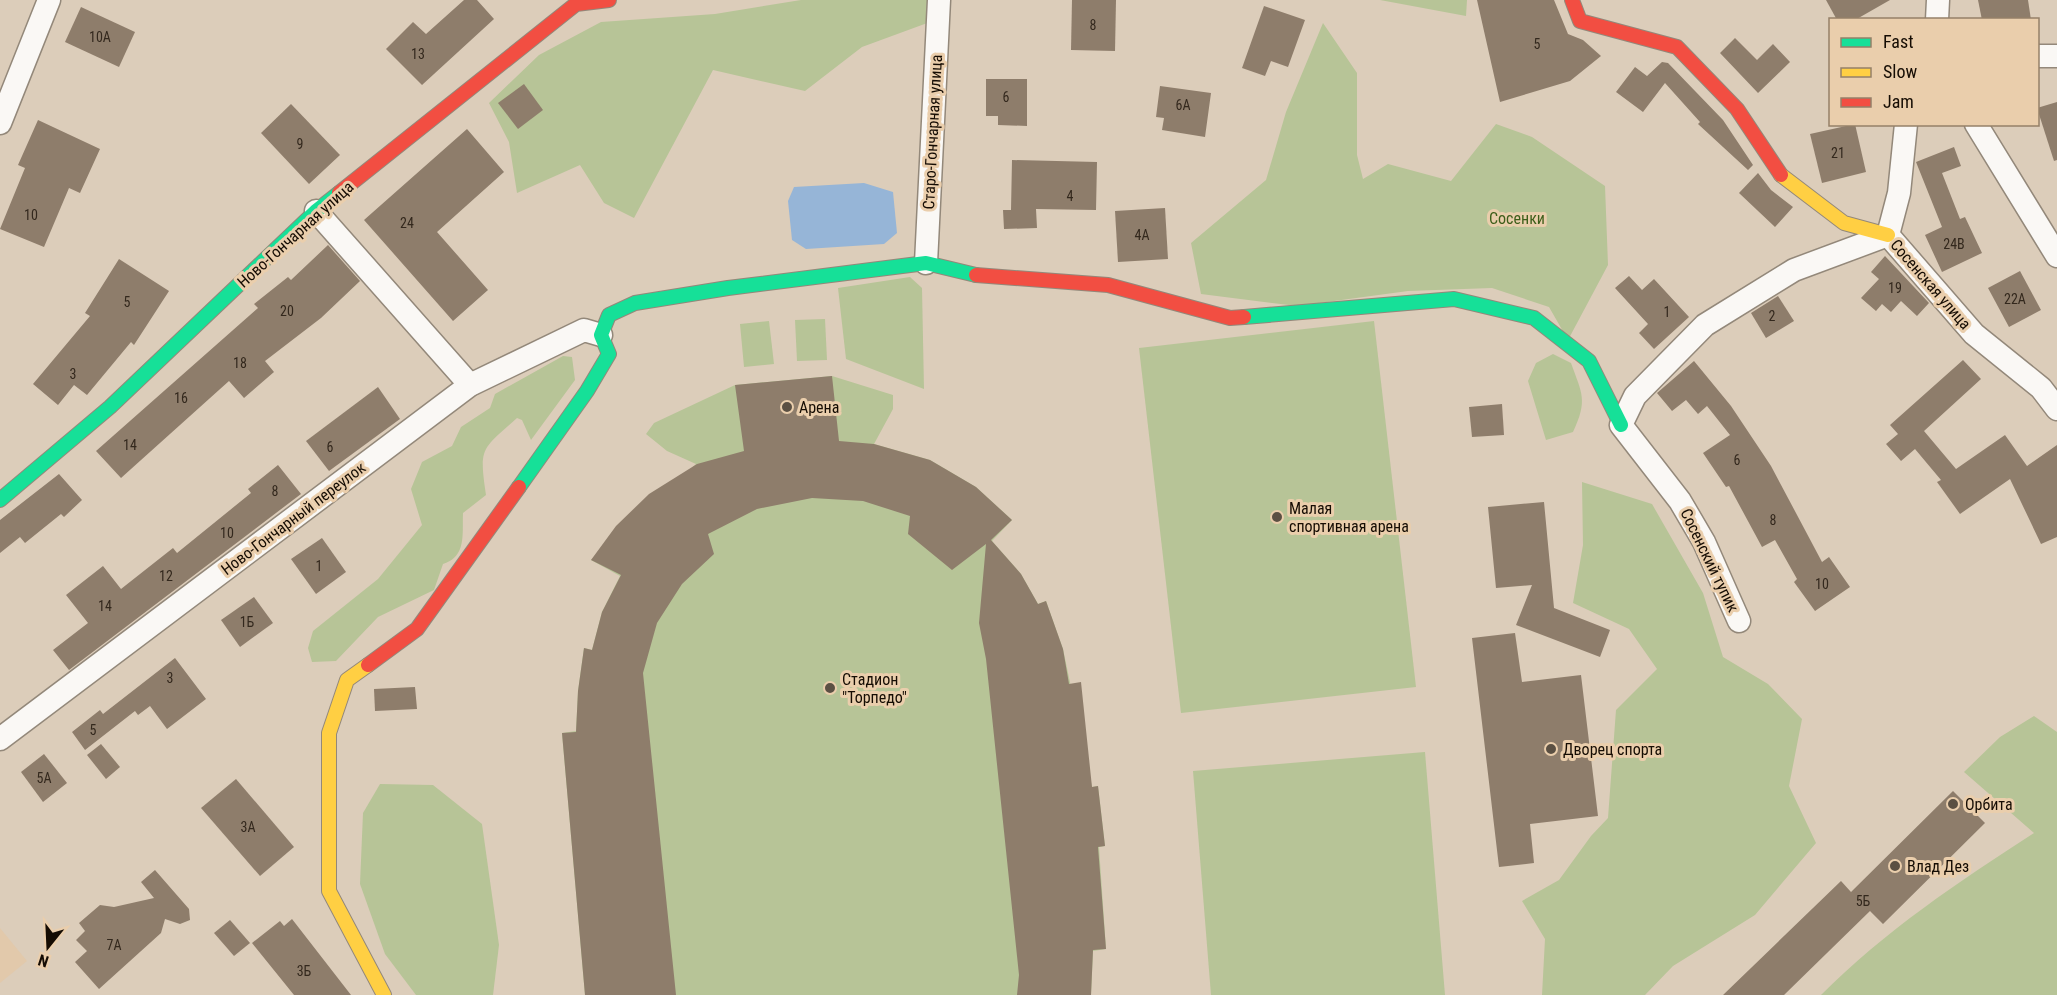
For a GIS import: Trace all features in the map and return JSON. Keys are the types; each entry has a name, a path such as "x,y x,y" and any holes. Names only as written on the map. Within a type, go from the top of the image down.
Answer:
{"street":[{"path":"0,123 49,0"},
{"name":"Ново-Гончарная улица","path":"0,500 110,407 316,211 576,4 609,0"},
{"name":"Старо-Гончарная улица","path":"926,263 939,0"},
{"path":"1572,0 1580,21 1677,47 1737,109 1782,176 1844,223 1888,235"},
{"path":"1937,18 1938,0"},
{"path":"2039,56 2057,56"},
{"name":"Сосенская улица","path":"1906,126 1899,193 1888,235 1974,334 2042,388 2057,409"},
{"path":"1977,126 2057,256"},
{"path":"316,211 470,385"},
{"path":"1621,425 1635,396 1706,325 1794,270 1888,235"},
{"path":"384,995 329,891 329,733 347,680 417,629 461,571 587,391 609,354 601,335 609,315 635,303 728,288 926,263 975,275 1108,285 1230,318 1454,298 1534,318 1589,361 1621,425"},
{"name":"Ново-Гончарный переулок","path":"0,739 470,385 584,330 601,335"},
{"name":"Сосенский тупик","path":"1621,425 1680,501 1704,542 1739,621"}],"shaded area":[{"path":"0,928 27,961 0,983"}],"green space":[{"path":"801,0 929,0 930,22 862,47 805,91 713,70 634,218 604,203 580,165 517,193 509,142 489,103 539,55 601,22 715,14"},
{"path":"1380,0 1467,0 1466,16"},
{"name":"Сосенки","path":"1323,23 1357,73 1357,155 1363,179 1388,164 1451,181 1496,124 1532,137 1605,186 1608,265 1568,340 1549,307 1492,288 1408,291 1297,306 1201,294 1191,243 1266,180 1286,112"},
{"path":"910,277 922,288 924,389 846,359 838,288"},
{"path":"825,319 827,360 797,361 795,320"},
{"path":"769,321 774,364 744,367 740,324"},
{"name":"Малая спортивная арена","path":"1374,321 1416,687 1181,713 1139,348"},
{"path":"1553,354 1571,363 1582,397 1582,404 1573,432 1546,440 1528,381 1536,363"},
{"path":"563,356 572,357 575,380 531,440 522,420 517,418 496,437 485,451 483,467 486,495 463,513 463,536 460,550 451,561 443,564 434,590 378,617 336,661 312,662 308,648 313,631 378,579 422,525 411,489 422,462 452,446 461,427 490,408 495,394"},
{"name":"Стадион \"Торпедо\"","path":"832,376 893,395 893,409 874,444 930,460 976,487 1012,520 992,541 1021,574 1038,604 1046,601 1063,649 1092,787 1098,786 1105,846 1099,847 1106,949 1093,951 1091,995 585,995 562,733 576,731 578,691 584,648 592,650 602,612 620,576 591,560 696,464 667,451 646,434 654,423 735,385"},
{"path":"1582,482 1652,504 1703,593 1723,657 1768,684 1802,719 1789,786 1816,843 1755,915 1673,966 1645,995 1542,995 1545,939 1522,901 1559,880 1591,836 1608,818 1616,710 1657,669 1629,629 1573,603 1583,545"},
{"path":"2034,716 2057,732 2057,995 1821,995 1896,929 1950,889 2034,833 1964,772 2000,737"},
{"path":"1425,752 1445,995 1211,995 1193,771"},
{"path":"380,784 433,785 482,824 499,945 493,995 416,995 385,954 360,884 363,813"}],"water":[{"path":"864,183 893,192 897,233 884,244 806,249 792,240 788,201 794,187"}],"building":[{"path":"464,0 477,0 494,19 422,85 386,49 413,22 426,34"},
{"path":"1072,0 1116,0 1115,51 1071,50"},
{"path":"1477,0 1554,0 1568,34 1583,40 1601,56 1570,81 1500,102"},
{"path":"1826,0 1890,0 1858,18 1836,18"},
{"path":"1978,0 2028,0 2031,18 1982,18"},
{"path":"1264,6 1305,20 1288,67 1271,61 1265,76 1242,68"},
{"path":"81,7 135,32 119,67 65,42"},
{"path":"1735,38 1757,60 1773,44 1790,62 1758,93 1720,53"},
{"path":"1662,62 1668,63 1723,120 1753,165 1748,170 1698,124 1700,122 1665,83 1643,112 1616,92 1635,67 1647,76"},
{"path":"986,79 1027,79 1027,126 998,125 998,116 986,116"},
{"path":"524,84 543,110 518,129 498,103"},
{"path":"1160,86 1211,93 1205,137 1162,130 1164,118 1156,117"},
{"path":"2057,102 2057,160 2054,161 2039,114 2039,107"},
{"path":"291,104 340,155 309,184 261,133"},
{"path":"38,120 100,149 80,193 69,188 44,247 0,229 25,168 18,165"},
{"path":"1855,126 1866,172 1822,183 1810,134"},
{"path":"467,129 504,172 437,232 488,290 453,321 364,220"},
{"path":"1954,147 1961,166 1942,173 1960,219 1965,217 1982,253 1942,272 1925,235 1942,227 1916,162"},
{"path":"1012,160 1097,162 1096,210 1036,209 1037,228 1004,229 1003,210 1011,210"},
{"path":"1758,173 1771,190 1793,207 1775,227 1739,193"},
{"path":"1165,208 1168,259 1118,262 1115,211"},
{"path":"328,245 360,281 321,318 265,361 274,372 244,398 229,381 121,478 96,451 258,308 254,304 288,277 291,280"},
{"path":"1885,256 1929,303 1917,316 1901,301 1891,312 1882,304 1876,311 1861,298 1879,279 1871,272"},
{"path":"119,259 169,291 134,345 131,342 87,395 74,385 58,405 33,384 90,316 85,313"},
{"path":"2020,271 2041,310 2009,327 1988,288"},
{"path":"1629,276 1642,290 1654,279 1689,317 1654,349 1639,333 1648,324 1615,288"},
{"path":"1778,296 1794,321 1766,338 1751,313"},
{"path":"1963,360 1981,379 1924,431 1956,469 2005,435 2027,466 2057,445 2057,537 2041,544 2010,479 1960,514 1937,482 1941,480 1915,449 1901,461 1886,444 1898,434 1890,425"},
{"path":"1694,361 1731,406 1771,466 1822,562 1829,557 1850,587 1815,611 1794,582 1797,579 1775,540 1762,547 1729,486 1726,487 1703,453 1730,435 1707,406 1698,414 1686,400 1672,411 1657,393"},
{"path":"832,376 839,441 874,444 930,460 976,487 1012,520 991,540 1021,574 1038,604 1046,601 1063,649 1069,684 1081,682 1092,787 1098,786 1105,846 1098,847 1106,949 1093,950 1091,995 1017,995 1019,975 986,659 979,623 986,544 952,570 908,534 910,516 863,501 812,498 757,509 708,534 714,554 682,584 657,623 643,673 676,995 585,995 562,733 576,732 578,691 584,648 592,650 602,612 621,575 591,560 616,526 649,494 697,464 744,451 735,385"},
{"path":"378,387 400,419 329,471 306,441"},
{"path":"1502,404 1504,435 1472,437 1469,407"},
{"path":"278,465 301,494 69,670 53,650 88,623 66,595 103,566 121,589 173,548 177,553 251,493 248,489"},
{"path":"59,474 82,500 64,517 61,514 25,543 20,537 0,553 0,520"},
{"path":"1544,502 1554,608 1610,630 1600,657 1516,625 1532,585 1496,588 1488,507"},
{"path":"322,538 346,572 316,594 291,559"},
{"path":"254,597 273,623 240,647 221,620"},
{"path":"1515,633 1522,682 1581,675 1598,816 1530,824 1534,863 1499,867 1472,638"},
{"path":"175,658 206,699 167,729 150,706 138,715 135,711 85,750 72,732 100,710 103,714"},
{"path":"415,687 417,709 375,711 374,689"},
{"path":"101,744 120,767 106,779 87,755"},
{"path":"44,754 67,783 43,802 21,772"},
{"path":"236,779 294,847 260,876 201,808"},
{"path":"1953,791 1985,823 1883,924 1870,911 1784,995 1723,995 1841,881 1851,892"},
{"path":"155,870 189,909 190,920 180,924 165,919 161,933 99,989 75,962 87,951 76,940 85,931 79,923 100,905 114,907 154,898 141,882"},
{"path":"292,919 351,995 294,995 252,943 280,921 284,926"},
{"path":"230,920 250,943 234,956 214,933"}],"traffic: fast":[{"path":"0,500 110,407 316,211 339,193"},
{"path":"519,487 587,391 609,354 601,335 609,315 635,303 728,288 926,263 976,275"},
{"path":"1244,317 1454,299 1534,318 1589,361 1621,425"}],"traffic: slow":[{"path":"1781,175 1844,223 1888,235"},
{"path":"368,665 347,680 329,733 329,891 384,995"}],"traffic: jam":[{"path":"339,193 576,4 609,0"},
{"path":"1572,0 1580,21 1677,47 1737,109 1781,175"},
{"path":"976,275 1108,285 1230,318 1244,317"},
{"path":"368,665 417,629 519,487"}],"place":[{"name":"Арена","path":"787,407"},
{"name":"Малая спортивная арена","path":"1277,517"},
{"name":"Стадион \"Торпедо\"","path":"830,688"},
{"name":"Дворец спорта","path":"1551,749"},
{"name":"Орбита","path":"1953,804"},
{"name":"Влад Дез","path":"1895,866"}]}
